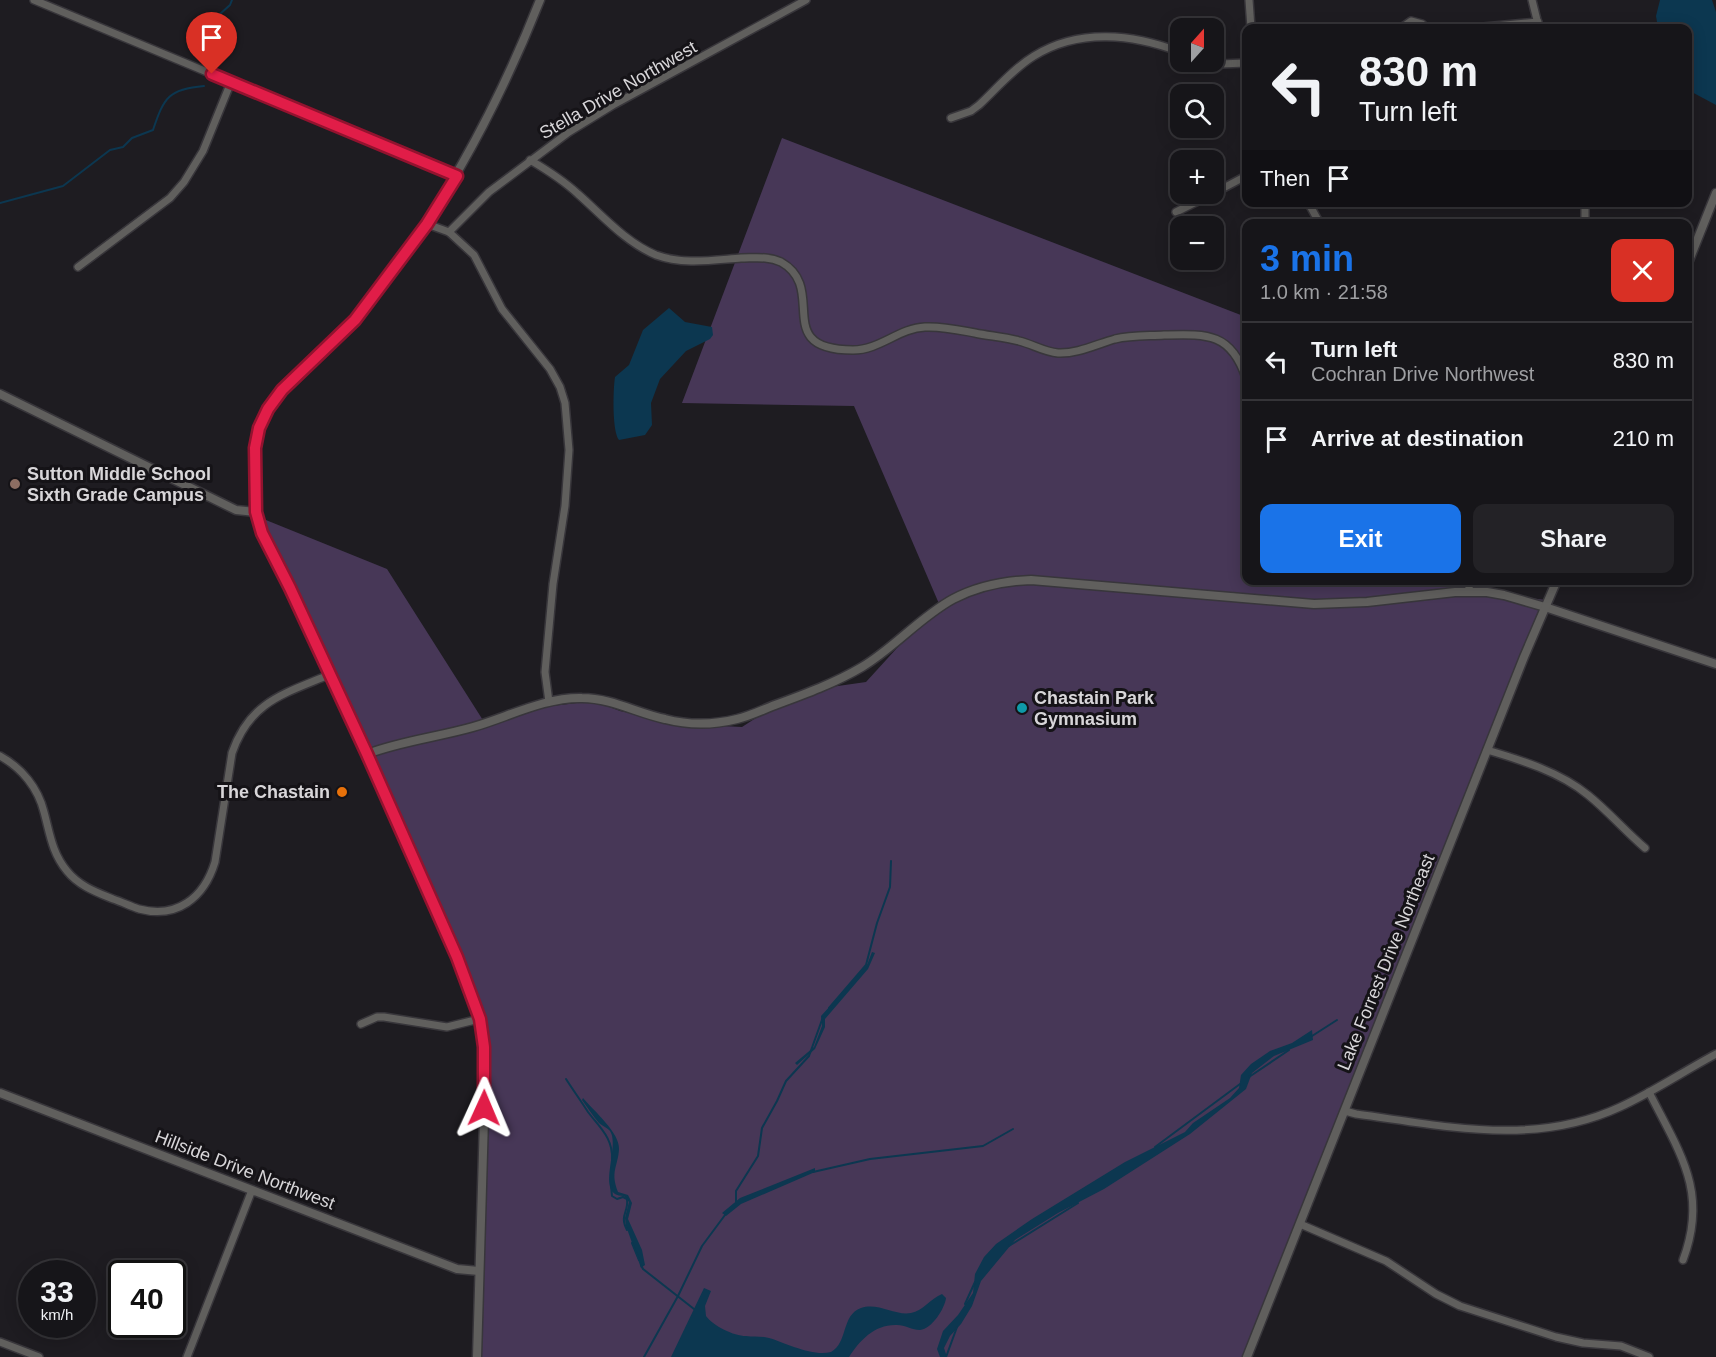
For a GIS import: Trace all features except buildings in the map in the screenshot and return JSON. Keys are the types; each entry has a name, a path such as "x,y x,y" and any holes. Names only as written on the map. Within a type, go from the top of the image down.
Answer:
{"street":[{"path":"34,0 457,176"},
{"path":"477,1357 485,1085 484,1047 480,1019 457,957 367,754 331,674 262,533 256,512 255,448 259,428 268,409 282,390 355,320 427,224 457,176 509,73 540,0"},
{"name":"Stella Drive Northwest","path":"449,232 489,192 530,160 613,105 806,0"},
{"path":"1249,0 1251,24"},
{"path":"1532,0 1538,24"},
{"path":"1405,24 1416,21 1420,24"},
{"path":"951,118 971,111 1033,56 1055,45 1078,38 1101,36 1170,48"},
{"path":"1224,64 1242,63"},
{"path":"78,267 170,198 184,182 203,151 231,82"},
{"path":"530,160 565,183 621,233 655,255 685,261 764,257 783,263 794,273 801,286 803,321 806,331 813,340 824,347 864,349 876,346 907,330 927,327 1015,340 1044,351 1058,353 1071,352 1131,336 1198,335 1216,338 1230,347 1242,365"},
{"path":"1224,187 1242,178"},
{"path":"1692,253 1716,193"},
{"path":"1176,212 1192,204"},
{"path":"427,224 449,232 474,255 502,309 550,369 560,387 565,403 569,450 565,506 553,584 545,672 549,702"},
{"path":"0,394 236,510 256,512"},
{"path":"367,754 472,727 549,702 572,698 595,699 633,708 664,719 688,723 713,723 737,719 840,679 883,654 951,600 987,586 1009,581 1031,580 1314,603 1367,602 1470,591 1504,595 1545,607 1716,664"},
{"path":"1468,585 1470,591"},
{"name":"Lake Forrest Drive Northeast","path":"1247,1357 1487,750 1555,585"},
{"path":"0,756 24,775 37,793 53,848 69,874 93,891 139,909 171,910 188,903 201,892 210,878 215,862 232,753 247,722 271,700 331,674"},
{"path":"1487,750 1518,759 1578,788 1645,848"},
{"path":"361,1024 377,1017 384,1017 447,1027 480,1019"},
{"path":"1345,1111 1477,1130 1524,1131 1556,1128 1588,1120 1620,1107 1716,1054"},
{"path":"1649,1092 1684,1161 1692,1186 1693,1225 1683,1260"},
{"name":"Hillside Drive Northwest","path":"0,1093 457,1269 479,1271"},
{"path":"188,1357 252,1190"},
{"path":"1300,1224 1386,1260 1436,1294 1460,1306 1556,1337 1583,1343 1621,1346 1649,1357"},
{"path":"0,1342 39,1357"}],"shaded area":[{"path":"782,138 1242,315 1242,585 1466,585 1468,590 1546,600 1248,1357 474,1357 485,1078 476,1023 455,944 256,516 387,569 486,725 551,706 594,701 620,711 682,724 742,727 796,692 866,682 928,614 940,606 854,406 682,403"}],"water":[{"path":"1660,0 1712,0 1716,12 1716,105 1692,92 1692,24 1657,24 1656,16"},
{"path":"669,308 685,322 712,327 713,335 710,339 686,351 660,379 651,403 652,425 645,435 619,440 614,420 615,377 629,365 643,330"},
{"path":"872,952 875,953 868,969 825,1019 825,1027 815,1049 797,1065 795,1063 814,1047 822,1026 821,1016 867,965"},
{"path":"1312,1030 1313,1040 1274,1056 1252,1073 1246,1089 1190,1134 1104,1189 1058,1213 1015,1240 981,1281 972,1306 944,1348 947,1357 940,1357 937,1349 943,1331 958,1315 973,1293 975,1274 984,1257 996,1244 1125,1162 1185,1132 1193,1123 1230,1098 1239,1088 1241,1075 1251,1064 1270,1051 1292,1043"},
{"path":"583,1098 611,1129 618,1143 616,1185 618,1192 628,1195 632,1203 628,1219 642,1250 645,1265 641,1268 626,1226 625,1218 629,1202 624,1196 615,1194 609,1180 613,1139 610,1131 600,1124 582,1100"},
{"path":"815,1168 815,1172 741,1204 726,1216 722,1213 740,1198"},
{"path":"704,1288 711,1291 705,1306 706,1316 724,1330 741,1336 769,1338 816,1353 831,1352 836,1348 850,1317 861,1308 874,1307 899,1313 911,1313 942,1294 946,1298 937,1317 925,1329 917,1330 897,1325 882,1327 863,1339 849,1357 671,1357"}],"waterway":[{"path":"209,53 212,44 210,23 230,5 232,0"},
{"path":"0,203 63,186 110,150 123,147 132,138 153,130 165,102 175,93 192,87 204,86"},
{"path":"829,1008 866,965 877,923 890,887 891,861"},
{"path":"736,1203 736,1191 758,1156 762,1128 786,1081 809,1056 823,1017"},
{"path":"1312,1036 1337,1020"},
{"path":"1249,1077 1289,1050"},
{"path":"566,1079 605,1134 612,1152 612,1159"},
{"path":"1155,1147 1240,1084"},
{"path":"813,1172 870,1159 983,1146 1013,1129"},
{"path":"611,1185 612,1196 617,1199 623,1197 627,1199 624,1217 627,1230"},
{"path":"1009,1246 1078,1203"},
{"path":"644,1357 678,1296 702,1246 725,1215"},
{"path":"632,1243 639,1260"},
{"path":"641,1265 643,1269 694,1309"},
{"path":"965,1304 975,1282"},
{"path":"946,1357 957,1327"}],"place":[{"name":"Sutton Middle School Sixth Grade Campus","path":"15,484"},
{"name":"Chastain Park Gymnasium","path":"1022,708"},
{"name":"The Chastain","path":"342,792"}],"route":[{"path":"212,74 457,176 427,224 355,320 282,390 268,409 259,428 255,448 256,512 262,533 367,754 457,957 480,1019 484,1047 484,1108"}]}
